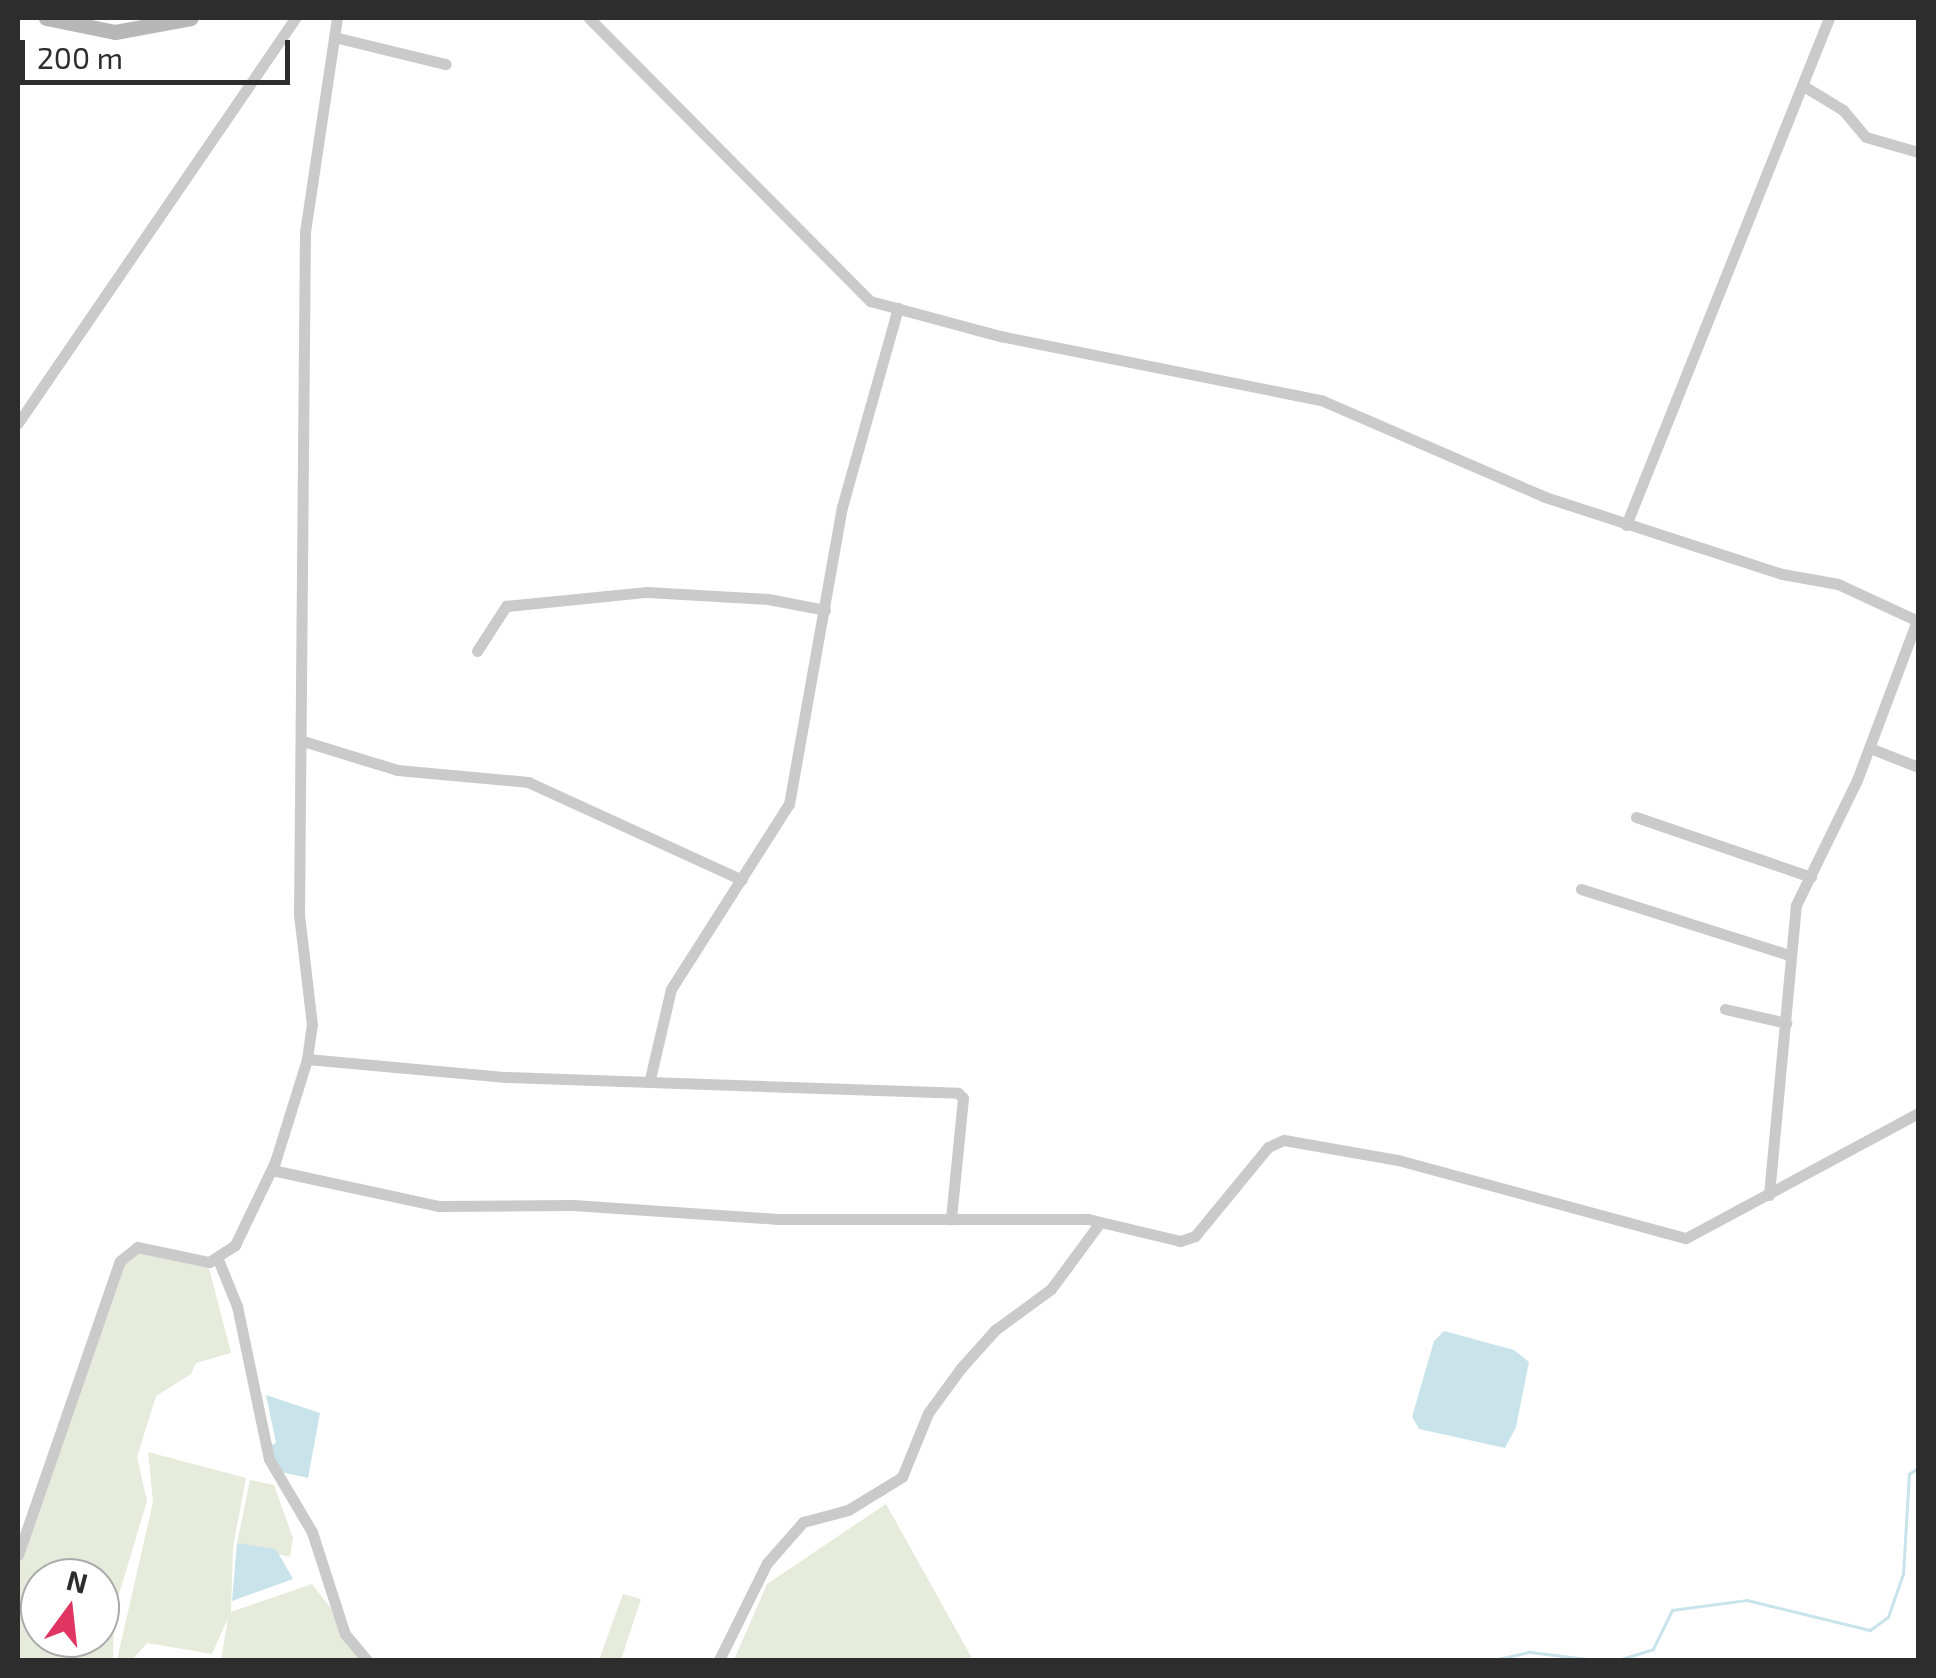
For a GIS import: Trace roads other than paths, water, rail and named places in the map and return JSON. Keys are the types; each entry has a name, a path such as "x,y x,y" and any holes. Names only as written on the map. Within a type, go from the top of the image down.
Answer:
{"street":[{"path":"46,18 115,32 191,18"},
{"path":"18,423 295,18"},
{"path":"18,1555 120,1261 137,1248 209,1262 235,1244 272,1170 307,1059 312,1025 299,915 305,232 336,18"},
{"path":"588,18 604,23 870,301 1000,336 1320,400 1431,443 1488,476 1626,525 1703,544 1782,574 1838,584 1918,621 1870,748 1796,905 1769,1195"},
{"path":"1626,525 1646,461 1829,18"},
{"path":"334,38 446,64"},
{"path":"1802,85 1843,110 1866,137 1918,152"},
{"path":"650,1079 671,989 789,804 856,446 898,308"},
{"path":"477,651 506,606 647,592 768,599 825,610"},
{"path":"303,740 397,770 528,782 742,880"},
{"path":"1870,748 1918,766"},
{"path":"1636,817 1811,877"},
{"path":"1581,888 1789,954"},
{"path":"1724,1009 1786,1022"},
{"path":"307,1059 506,1077 650,1079 958,1093 964,1098 951,1219"},
{"path":"272,1170 439,1206 1088,1219 1099,1224 1123,1222 1180,1241 1195,1236 1268,1146 1284,1140 1398,1160 1686,1238 1918,1113"},
{"path":"719,1660 767,1564 803,1522 848,1510 902,1477 928,1413 961,1368 995,1330 1051,1289 1099,1224"},
{"path":"217,1257 236,1306 269,1459 312,1532 346,1634 366,1660"}],"water":[{"path":"1444,1331 1514,1350 1529,1362 1516,1427 1505,1448 1419,1429 1412,1417 1434,1341"},
{"path":"266,1395 320,1413 308,1478 277,1471 267,1447 276,1443"},
{"path":"237,1543 276,1549 293,1579 232,1601"}],"waterway":[{"path":"1618,1660 1653,1649 1672,1610 1747,1600 1870,1630 1888,1617 1903,1574 1909,1474 1918,1468"},
{"path":"1494,1660 1530,1652 1596,1660"}]}
